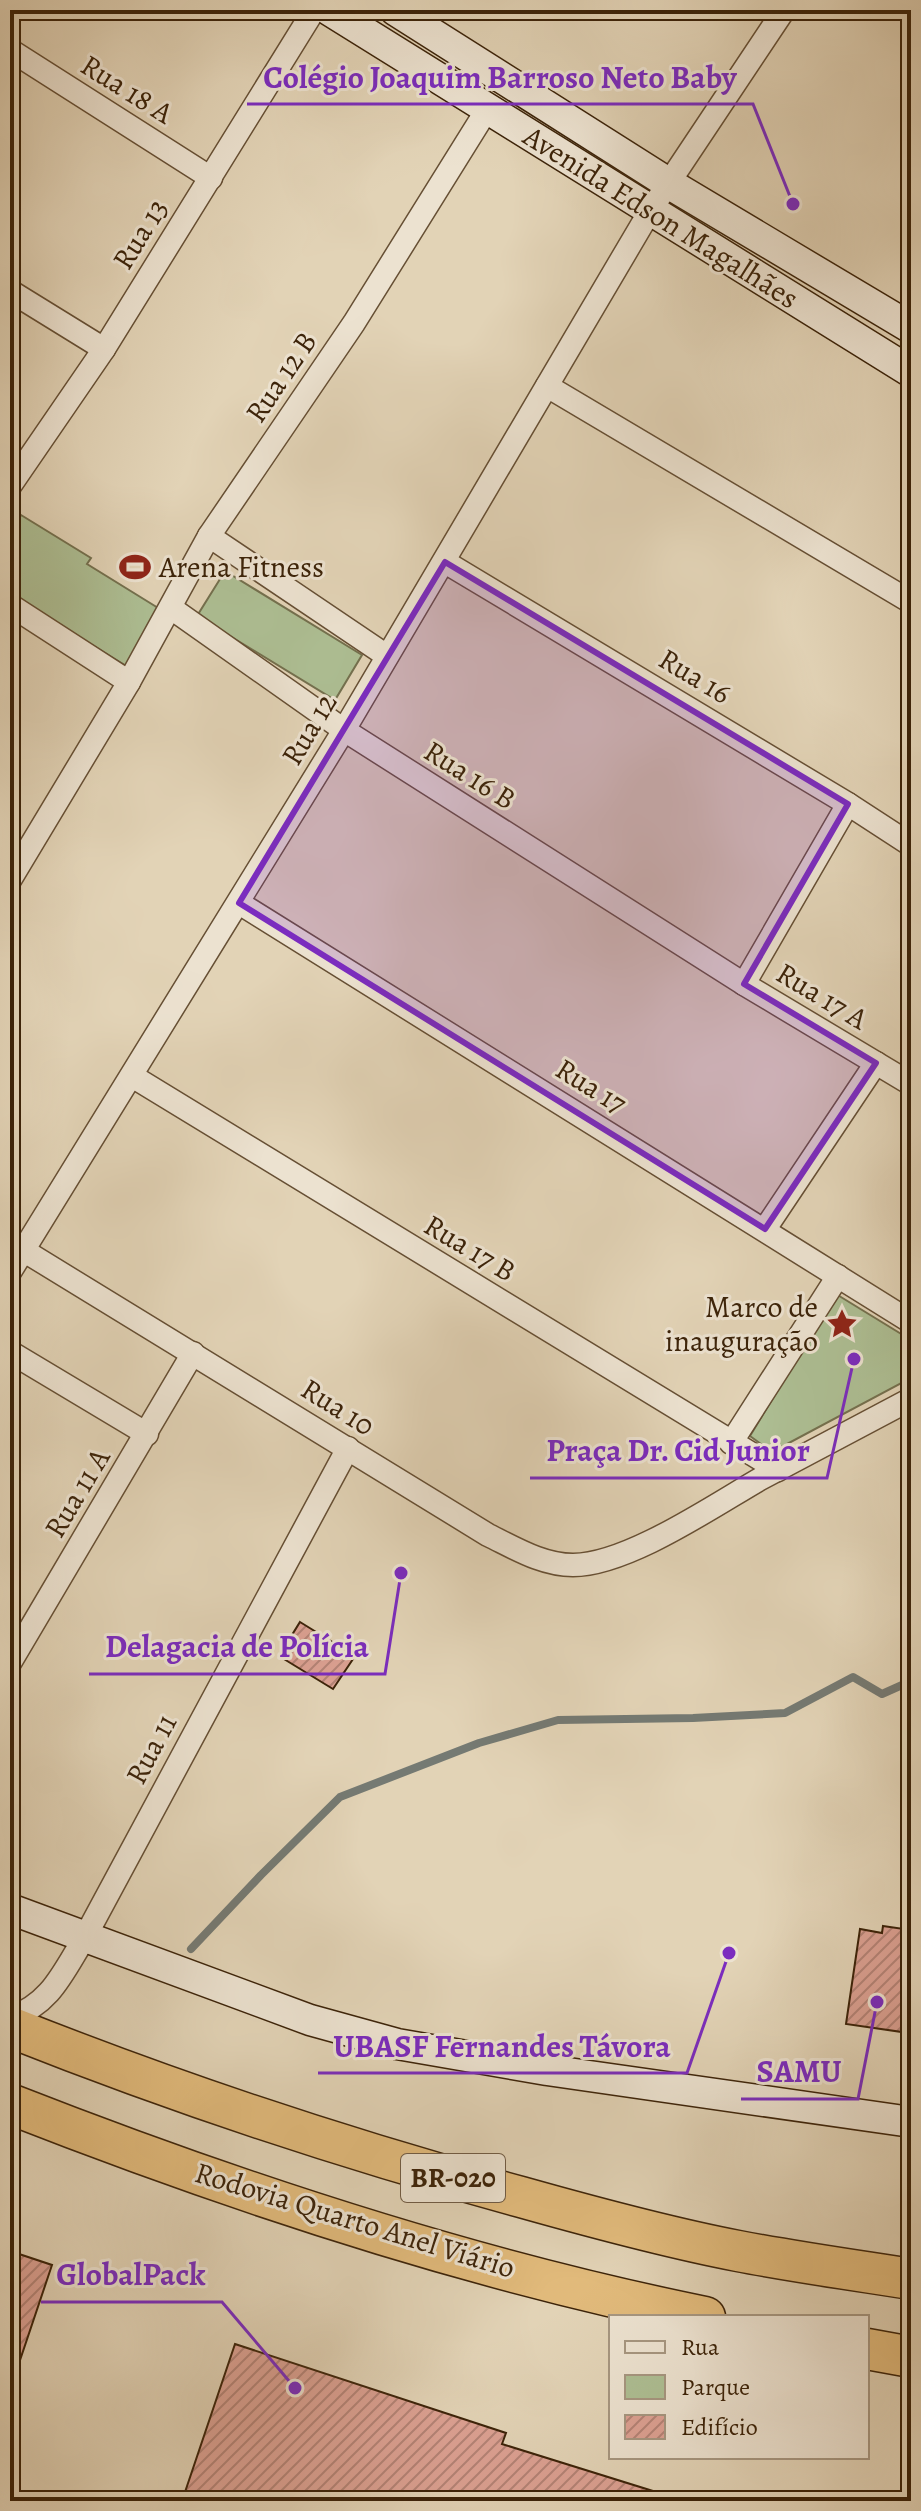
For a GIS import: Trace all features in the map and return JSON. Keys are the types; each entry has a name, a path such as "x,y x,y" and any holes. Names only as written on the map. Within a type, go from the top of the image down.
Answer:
{"highway":[{"name":"BR-020","path":"10,2027 115,2069 460,2181 736,2251 911,2279"},
{"name":"Rodovia Quarto Anel Viário","path":"10,2104 99,2139 379,2233 634,2303 695,2315"},
{"path":"869,2349 911,2357"}],"street":[{"name":"Rua 13","path":"10,486 104,349 314,10"},
{"name":"Avenida Edson Magalhães","path":"329,10 911,372"},
{"name":"Avenida Edson Magalhães","path":"395,10 668,183 911,328"},
{"name":"Rua 12","path":"10,1272 16,1246 132,1076 239,903 445,562 650,211 784,10"},
{"name":"Rua 18 A","path":"10,50 211,178"},
{"path":"497,114 528,92"},
{"name":"Rua 12 B","path":"10,880 129,682 209,536 497,114"},
{"path":"10,291 104,349"},
{"path":"547,386 911,602"},
{"path":"209,536 387,656"},
{"name":"Rua 16","path":"445,562 911,845"},
{"path":"10,605 129,682"},
{"name":"Rua 16 B","path":"171,608 344,730 744,984"},
{"path":"744,984 848,804"},
{"name":"Rua 17","path":"239,903 911,1322"},
{"name":"Rua 17 A","path":"744,984 911,1084"},
{"path":"765,1229 876,1063"},
{"name":"Rua 17 B","path":"132,1076 778,1470"},
{"name":"Rua 10","path":"16,1246 488,1535 554,1563 575,1565 596,1562 649,1541 911,1399"},
{"path":"731,1443 838,1276"},
{"path":"10,1352 147,1434"},
{"name":"Rua 11 A","path":"10,1663 193,1353"},
{"name":"Rua 11","path":"10,2018 25,2012 49,1995 85,1937 348,1448"},
{"path":"10,1909 310,2020 397,2044 547,2070 911,2122"}],"highlighted area":[{"path":"445,562 848,804 744,984 876,1063 765,1229 239,903"}],"green space":[{"path":"21,515 91,558 87,564 163,611 128,667 10,595 10,533"},
{"path":"225,571 362,655 335,700 197,616"},
{"path":"836,1294 911,1340 911,1378 772,1452 750,1436"}],"building":[{"path":"300,1622 355,1656 333,1689 279,1656"},
{"path":"883,1926 911,1930 911,1960 902,2032 846,2024 860,1929 882,1933"},
{"path":"10,2251 52,2265 14,2378 10,2378"},
{"path":"235,2344 506,2433 502,2444 669,2496 668,2501 182,2501"}],"waterway":[{"path":"191,1949 340,1797 479,1743 558,1720 785,1713 853,1677 882,1694 911,1681"}],"place":[{"name":"Colégio Joaquim Barroso Neto Baby","path":"793,204"},
{"name":"Arena Fitness","path":"135,567"},
{"name":"Marco de inauguração","path":"842,1324"},
{"name":"Praça Dr. Cid Junior","path":"854,1359"},
{"name":"Delagacia de Polícia","path":"401,1573"},
{"name":"UBASF Fernandes Távora","path":"729,1953"},
{"name":"SAMU","path":"877,2002"},
{"name":"GlobalPack","path":"295,2388"}]}
